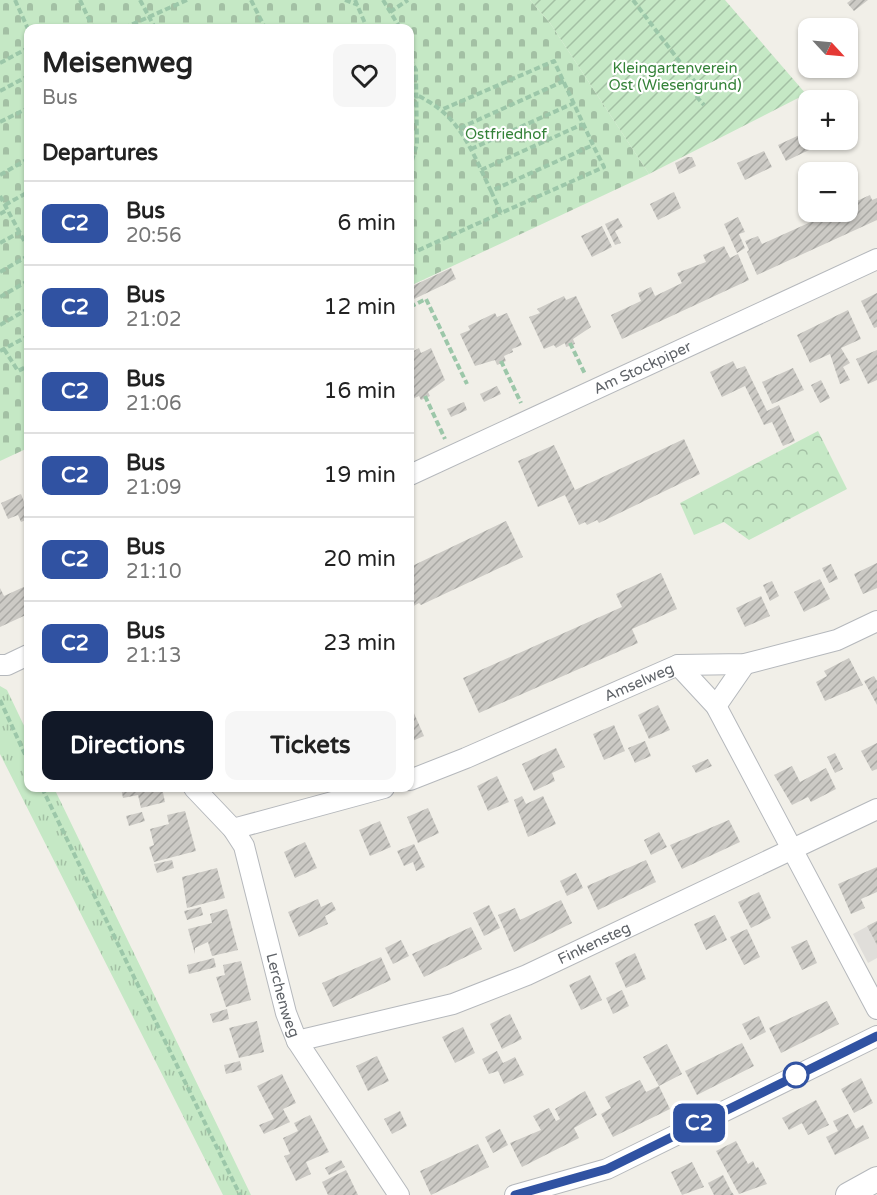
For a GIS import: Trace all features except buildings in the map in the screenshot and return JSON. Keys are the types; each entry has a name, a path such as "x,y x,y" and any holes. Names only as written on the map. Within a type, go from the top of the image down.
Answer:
{"street":[{"name":"Am Stockpiper","path":"414,473 877,259"},
{"name":"Amselweg","path":"414,778 678,665 745,664 837,640 877,621"},
{"path":"0,665 8,665 24,657"},
{"path":"716,706 745,664"},
{"path":"678,665 716,706 877,1009"},
{"name":"Lerchenweg","path":"198,792 233,829 249,860 285,1013 297,1041 399,1195"},
{"path":"233,829 369,792"},
{"name":"Finkensteg","path":"297,1041 464,1000 527,975 877,809"},
{"path":"515,1195 607,1169 877,1036"},
{"path":"848,1195 877,1179"}],"path":[{"path":"15,0 26,24"},
{"path":"80,0 91,24"},
{"path":"141,0 153,24"},
{"path":"133,24 187,0"},
{"path":"251,0 263,24"},
{"path":"345,0 358,5"},
{"path":"355,0 366,24"},
{"path":"383,0 398,24"},
{"path":"390,12 400,2 408,0"},
{"path":"633,0 695,82 697,97 704,105"},
{"path":"0,63 24,50"},
{"path":"414,252 604,167 554,61 441,110"},
{"path":"414,66 416,70 414,82"},
{"path":"0,91 24,78"},
{"path":"460,128 564,81"},
{"path":"414,95 441,110 460,128 501,213"},
{"path":"471,149 573,103"},
{"path":"0,122 24,110"},
{"path":"414,114 417,144 414,154"},
{"path":"481,170 583,124"},
{"path":"491,191 593,146"},
{"path":"0,175 24,161"},
{"path":"5,205 24,194"},
{"path":"0,196 24,240"},
{"path":"0,214 7,210"},
{"path":"0,243 20,232"},
{"path":"0,272 24,258"},
{"path":"0,297 24,283"},
{"path":"414,305 426,299 466,384"},
{"path":"0,325 24,311"},
{"path":"24,338 2,350 18,371 24,368"},
{"path":"570,343 593,391"},
{"path":"501,361 530,420"},
{"path":"425,396 453,455"},
{"path":"0,700 24,752"},
{"path":"44,792 240,1195"}],"shaded area":[{"path":"877,921 877,958 868,963 853,934"}],"green space":[{"name":"Ostfriedhof","path":"0,0 530,0 550,23 649,174 414,284 414,24 24,24 24,450 0,461"},
{"name":"Kleingartenverein Ost (Wiesengrund)","path":"530,0 725,0 803,90 798,90 798,98 649,174 550,23"},
{"path":"818,431 847,489 749,540 724,522 694,535 680,503"},
{"path":"0,686 7,690 24,726 24,792 56,792 251,1195 223,1195 0,754"}],"bus line":[{"name":"C2","path":"515,1195 607,1169 877,1036"}]}
